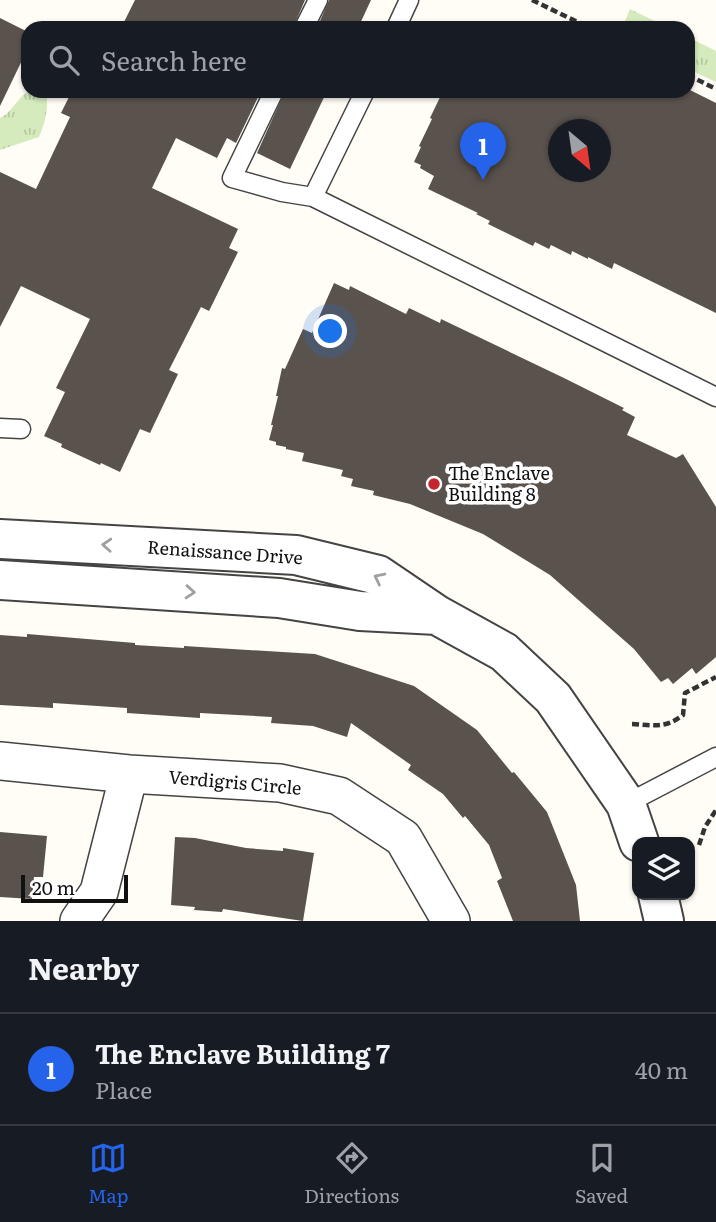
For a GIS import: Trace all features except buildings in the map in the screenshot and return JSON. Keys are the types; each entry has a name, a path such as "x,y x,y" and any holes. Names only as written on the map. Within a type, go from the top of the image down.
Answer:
{"street":[{"name":"Renaissance Drive","path":"0,539 296,555 378,575 436,615 504,652 553,698 626,804 637,837"},
{"name":"Renaissance Drive","path":"0,580 279,598 360,611 436,615"},
{"name":"Verdigris Circle","path":"0,761 129,774 280,783 339,796 403,838 451,921"},
{"path":"79,921 99,892 129,774"},
{"path":"659,900 664,921"}],"lane":[{"path":"308,21 318,0"},
{"path":"399,21 409,0"},
{"path":"271,98 232,178 282,192 313,197 716,397"},
{"path":"313,197 362,98"},
{"path":"0,428 21,429"},
{"path":"626,804 716,757"}],"path":[{"path":"533,0 576,21"},
{"path":"695,78 716,89"},
{"path":"632,724 672,724 683,715 685,693 716,677"},
{"path":"699,845 705,827 716,810"}],"green space":[{"path":"630,9 655,21 625,21"},
{"path":"695,40 716,51 716,82 695,72"},
{"path":"21,98 46,98 46,114 39,137 0,150 0,118"}],"place":[{"name":"The Enclave Building 7","path":"483,180"},
{"name":"The Enclave Building 8","path":"434,484"}]}
